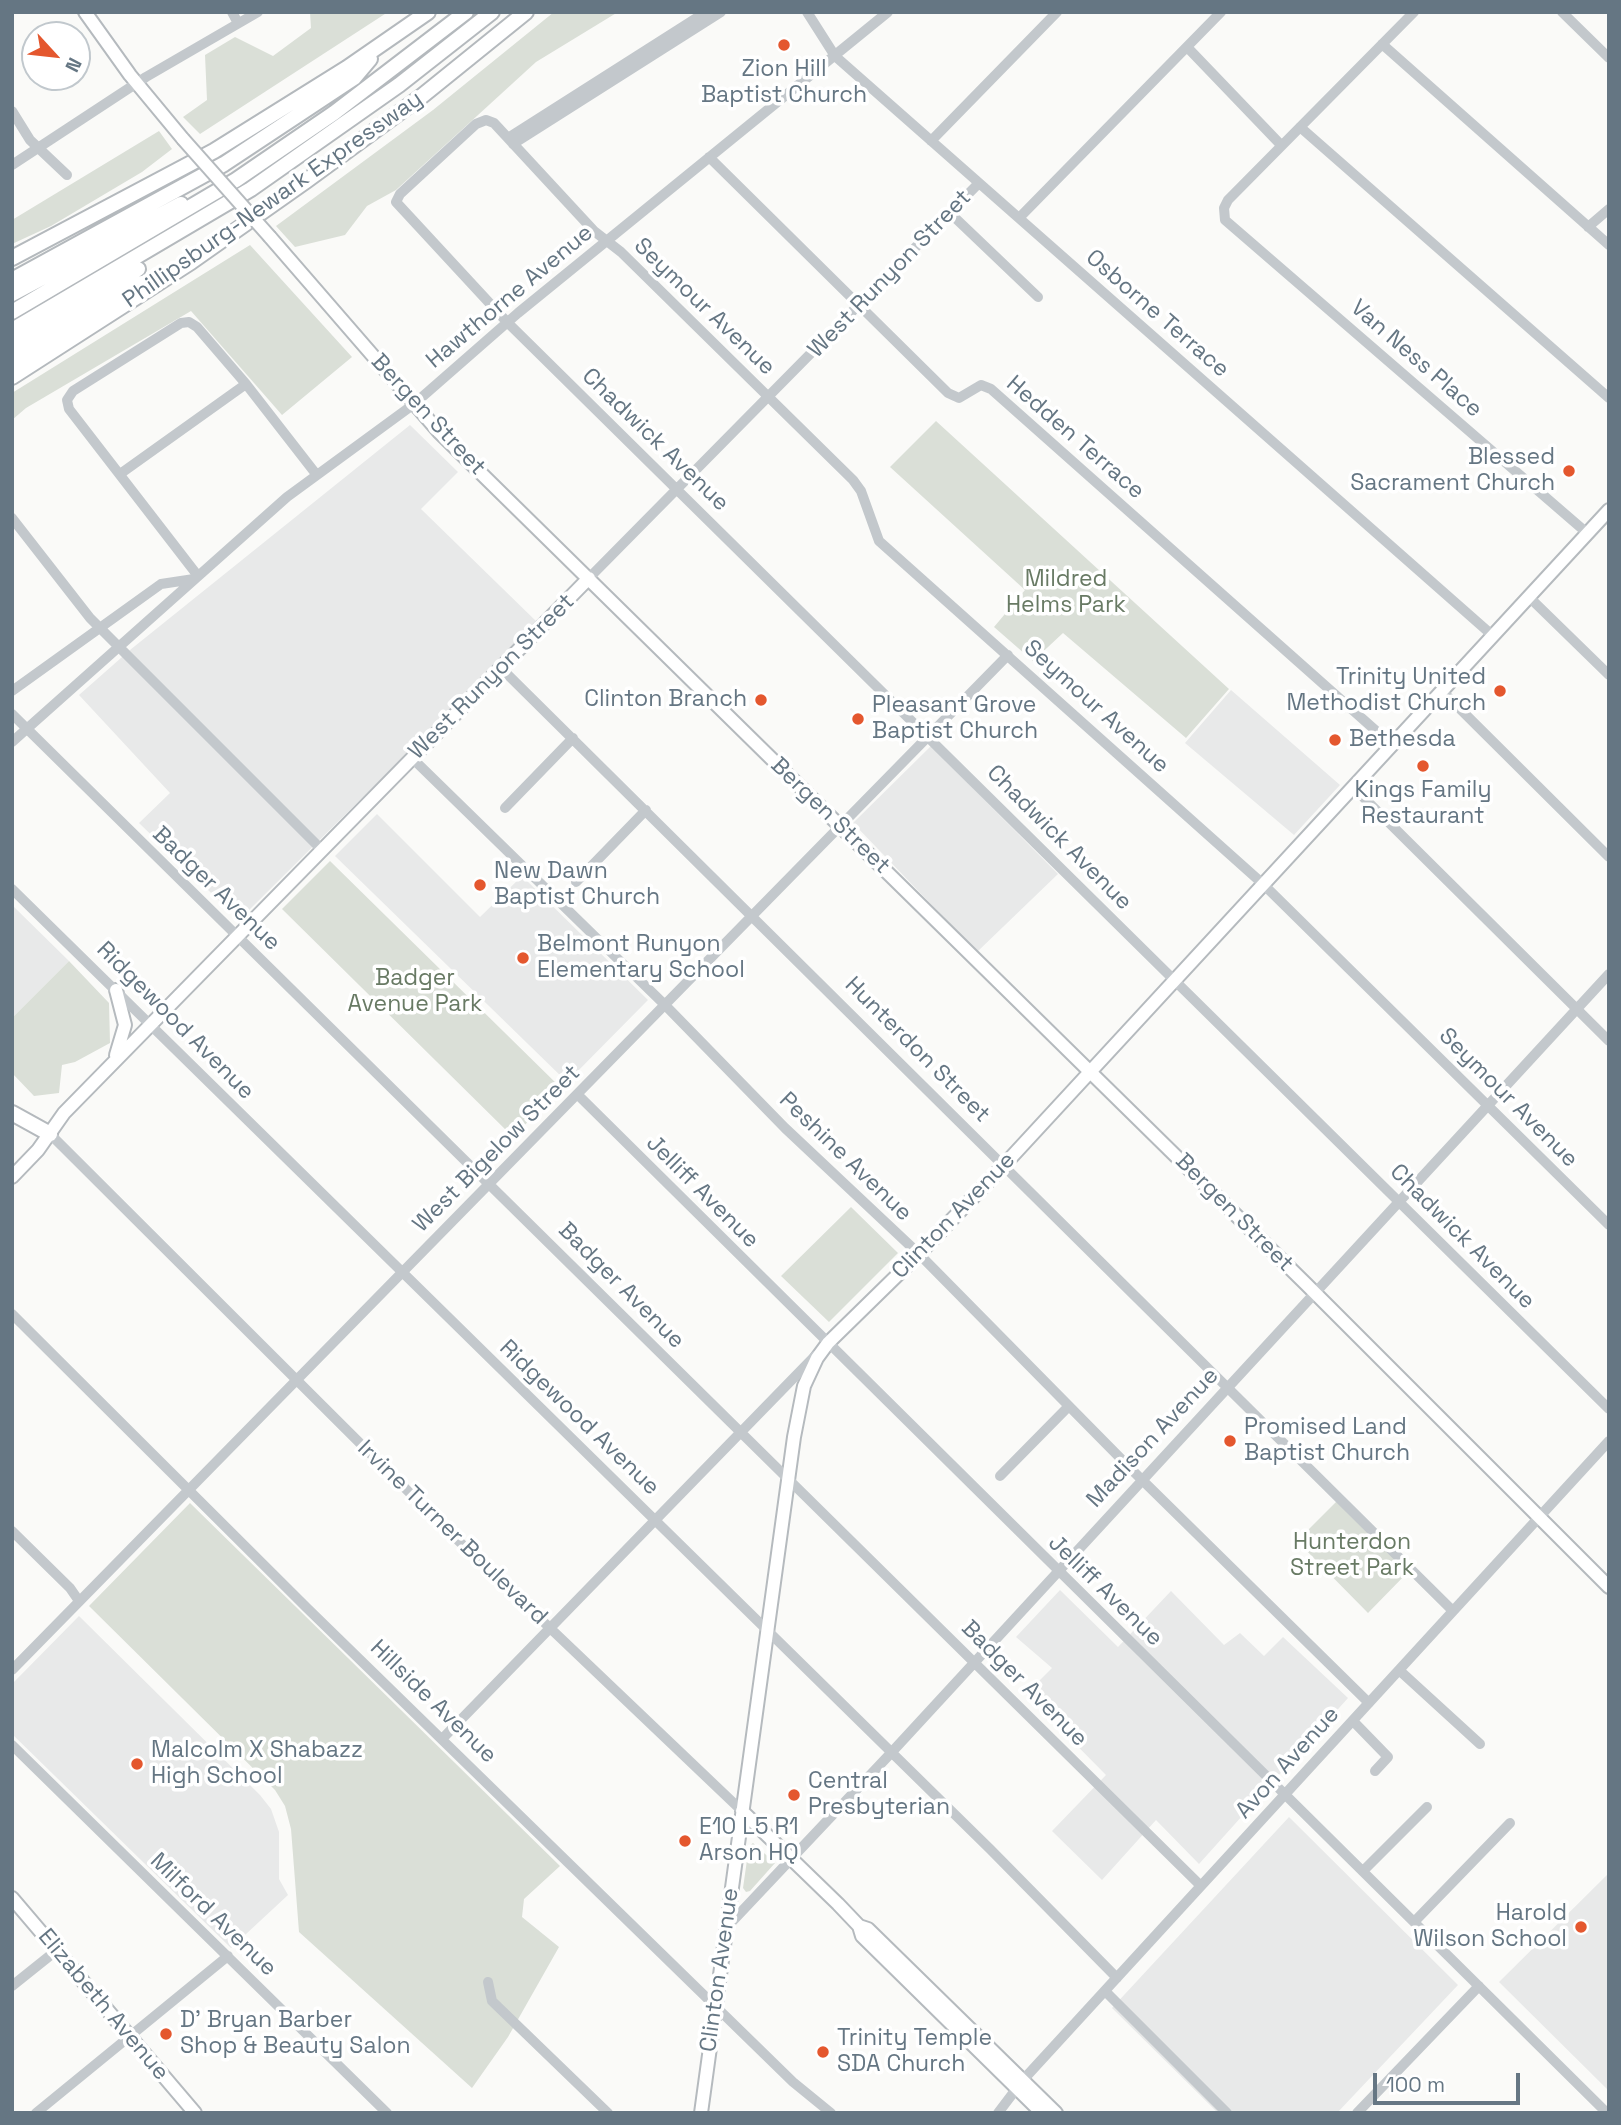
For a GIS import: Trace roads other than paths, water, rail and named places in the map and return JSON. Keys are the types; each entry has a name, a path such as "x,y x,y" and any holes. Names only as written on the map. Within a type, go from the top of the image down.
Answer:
{"highway":[{"path":"12,258 193,163 385,43 428,12"},
{"name":"Phillipsburg-Newark Expressway","path":"12,312 236,180 373,85 467,12"},
{"name":"Phillipsburg-Newark Expressway","path":"12,330 160,245 268,177 399,85 492,12"},
{"name":"Phillipsburg-Newark Expressway","path":"12,377 191,262 403,110 526,12"},
{"path":"12,280 167,197 266,138 354,78 385,43"},
{"path":"12,346 143,265 268,177"},
{"path":"12,294 171,209 236,180"},
{"path":"12,362 281,198"},
{"path":"12,1113 50,1134"}],"main road":[{"name":"Bergen Street","path":"85,12 136,83 414,404 1609,1587"},
{"name":"Clinton Avenue","path":"701,2113 788,1477 804,1386 828,1343 919,1254 1005,1164 1609,510"},
{"name":"West Runyon Street","path":"12,1177 50,1134 64,1113 113,1062 589,578"},
{"path":"113,1062 125,1025 116,990"},
{"name":"Irvine Turner Boulevard","path":"742,1811 859,1926 868,1929 1020,2084 1056,2113"},
{"name":"Elizabeth Avenue","path":"12,1898 194,2113"},
{"name":"Irvine Turner Boulevard","path":"1020,2084 1042,2113"}],"street":[{"path":"232,12 238,23"},
{"path":"12,165 136,83 258,12"},
{"path":"511,141 706,12"},
{"path":"511,141 721,12"},
{"name":"Osborne Terrace","path":"807,12 835,56 1492,635"},
{"name":"Hawthorne Avenue","path":"12,742 316,474 414,404 507,322 888,12"},
{"path":"931,141 1057,12"},
{"path":"1018,218 1221,12"},
{"path":"1187,47 1282,145 1414,12"},
{"path":"1562,12 1609,58"},
{"path":"1382,44 1609,245"},
{"path":"12,111 30,140 67,175"},
{"name":"Seymour Avenue","path":"396,202 400,194 475,124 486,120 511,141 607,241 853,480 860,491 879,541 1263,884 1609,1225"},
{"path":"1300,127 1609,398"},
{"name":"Van Ness Place","path":"1282,145 1228,200 1224,212 1226,220 1587,533"},
{"name":"Hedden Terrace","path":"709,157 953,397 963,398 981,385 991,389 1392,744"},
{"name":"West Runyon Street","path":"589,578 979,183"},
{"name":"Chadwick Avenue","path":"396,202 507,322 1609,1409"},
{"path":"1588,227 1609,209"},
{"path":"950,213 1038,298"},
{"path":"12,691 161,584 196,577 69,409 67,400 73,391 181,323 189,322 197,327 246,384 316,474"},
{"path":"120,474 246,384"},
{"path":"12,518 100,628 120,645 322,850"},
{"path":"1529,597 1609,675"},
{"name":"West Bigelow Street","path":"12,1670 1008,655"},
{"name":"Hunterdon Street","path":"501,668 1005,1164 1453,1611"},
{"path":"1442,691 1609,857"},
{"name":"Badger Avenue","path":"12,715 1201,1886"},
{"path":"505,808 573,738"},
{"name":"Peshine Avenue","path":"412,758 665,1005 785,1128 919,1254 1141,1479 1369,1703"},
{"path":"1353,787 1609,1041"},
{"path":"576,882 646,810"},
{"name":"Ridgewood Avenue","path":"12,889 404,1272 1117,1978"},
{"name":"Madison Avenue","path":"726,1928 793,1859 1609,975"},
{"name":"Jelliff Avenue","path":"578,1095 1607,2113"},
{"name":"Irvine Turner Boulevard","path":"50,1134 548,1628 742,1811"},
{"name":"Hillside Avenue","path":"12,1314 191,1489 307,1608 793,2082 831,2113"},
{"path":"443,1738 828,1343"},
{"path":"1000,1476 1068,1406"},
{"name":"Avon Avenue","path":"998,2113 1020,2084 1609,1441"},
{"path":"12,1531 71,1588 79,1601"},
{"path":"1399,1670 1480,1744"},
{"path":"1353,1721 1388,1757 1375,1770"},
{"name":"Milford Avenue","path":"12,1745 387,2113"},
{"path":"1363,1871 1427,1807"},
{"path":"1415,1921 1510,1823"},
{"path":"12,1986 57,1950"},
{"path":"36,2113 228,1956"},
{"path":"488,1982 492,2001 608,2113"},
{"path":"1357,2113 1479,1986"},
{"path":"1105,1991 1227,2113"}],"place":[{"name":"Zion Hill Baptist Church","path":"784,45"},
{"name":"Blessed Sacrament Church","path":"1569,471"},
{"name":"Trinity United Methodist Church","path":"1500,691"},
{"name":"Clinton Branch","path":"761,700"},
{"name":"Pleasant Grove Baptist Church","path":"858,719"},
{"name":"Bethesda","path":"1335,740"},
{"name":"Kings Family Restaurant","path":"1423,766"},
{"name":"New Dawn Baptist Church","path":"480,885"},
{"name":"Belmont Runyon Elementary School","path":"523,958"},
{"name":"Promised Land Baptist Church","path":"1230,1441"},
{"name":"Malcolm X Shabazz High School","path":"137,1764"},
{"name":"Central Presbyterian","path":"794,1795"},
{"name":"E10 L5 R1 Arson HQ","path":"685,1841"},
{"name":"Harold Wilson School","path":"1581,1927"},
{"name":"D' Bryan Barber Shop & Beauty Salon","path":"166,2034"},
{"name":"Trinity Temple SDA Church","path":"823,2052"}],"park label":[{"name":"Mildred Helms Park","path":"1066,593"},
{"name":"Badger Avenue Park","path":"415,992"},
{"name":"Hunterdon Street Park","path":"1352,1556"}]}
